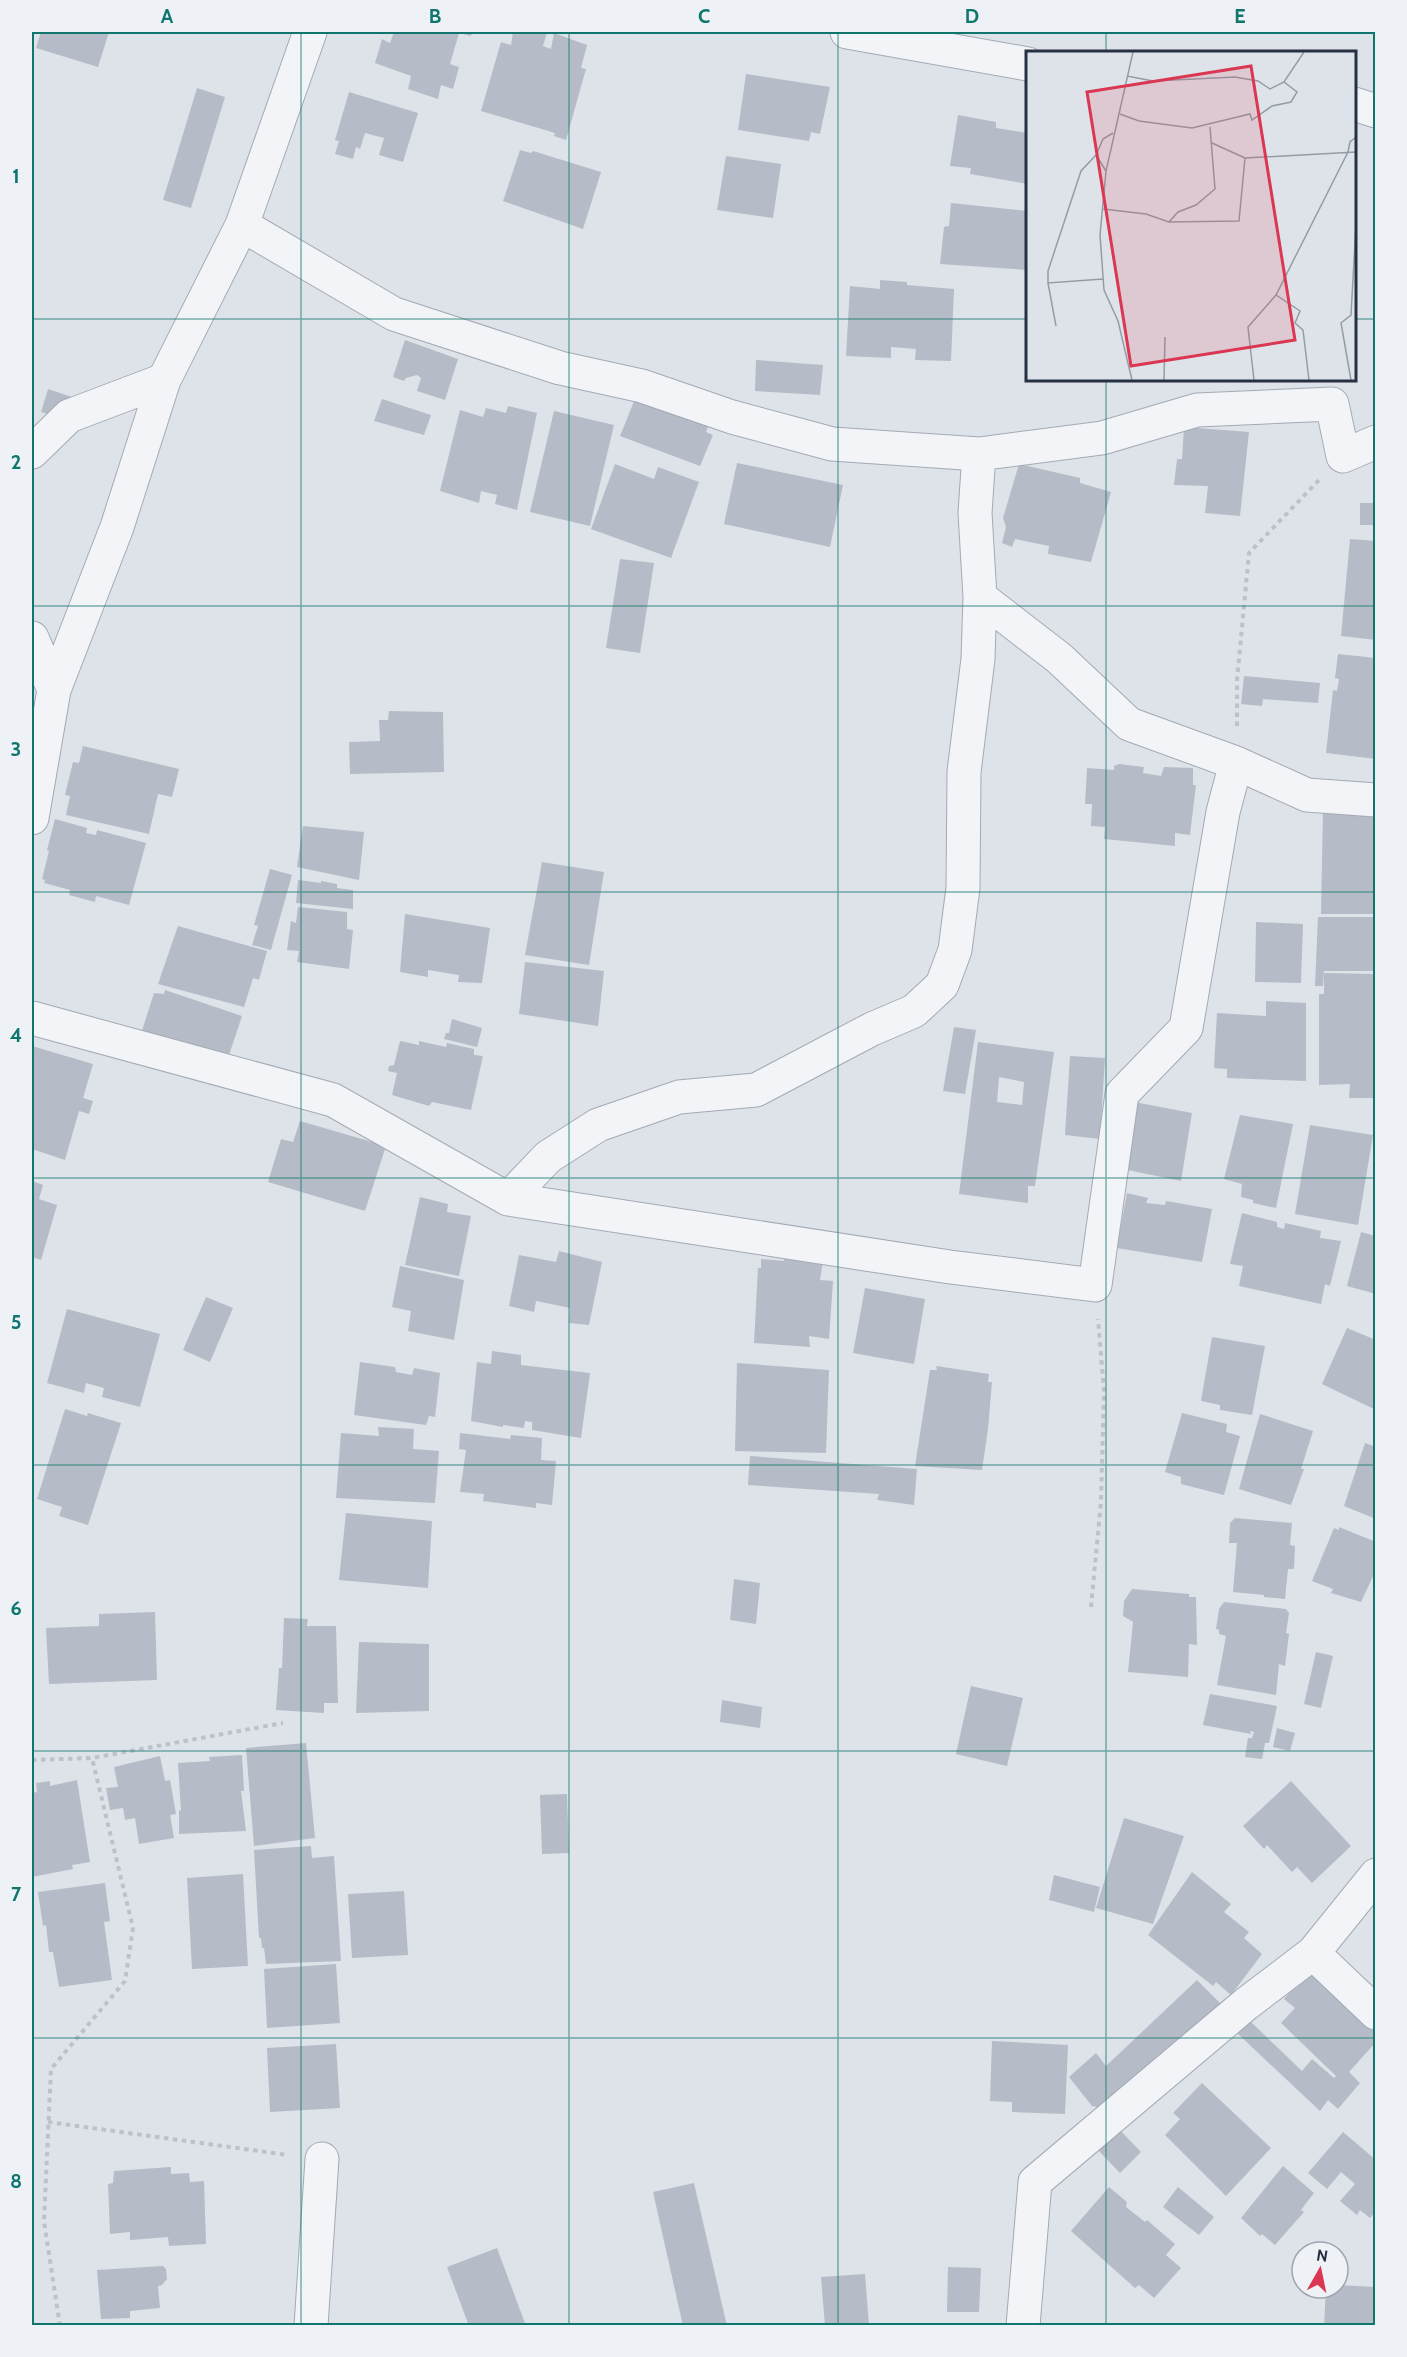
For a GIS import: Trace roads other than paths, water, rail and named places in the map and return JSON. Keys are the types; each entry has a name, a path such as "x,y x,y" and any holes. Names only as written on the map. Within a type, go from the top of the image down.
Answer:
{"street":[{"path":"32,818 54,690 117,527 164,380 242,225 310,32"},
{"path":"847,32 1026,64"},
{"path":"1356,105 1376,111"},
{"path":"242,225 394,314 560,368 642,386 732,417 832,444 979,454 1102,438 1197,410 1332,404 1342,456 1376,441"},
{"path":"32,452 69,416 164,380"},
{"path":"508,1199 548,1157 597,1125 679,1097 756,1090 872,1029 914,1011 942,985 955,950 963,888 964,772 978,659 980,597 975,513 979,454"},
{"path":"980,597 1059,658 1129,724 1236,763 1307,795 1376,800"},
{"path":"32,638 54,690"},
{"path":"32,1018 333,1100 508,1199 950,1267 1095,1285 1122,1094 1186,1028 1223,812 1236,763"},
{"path":"1023,2325 1035,2182 1246,2004 1313,1953 1376,1875"},
{"path":"1313,1953 1376,2013"},
{"path":"311,2325 322,2159"}]}
